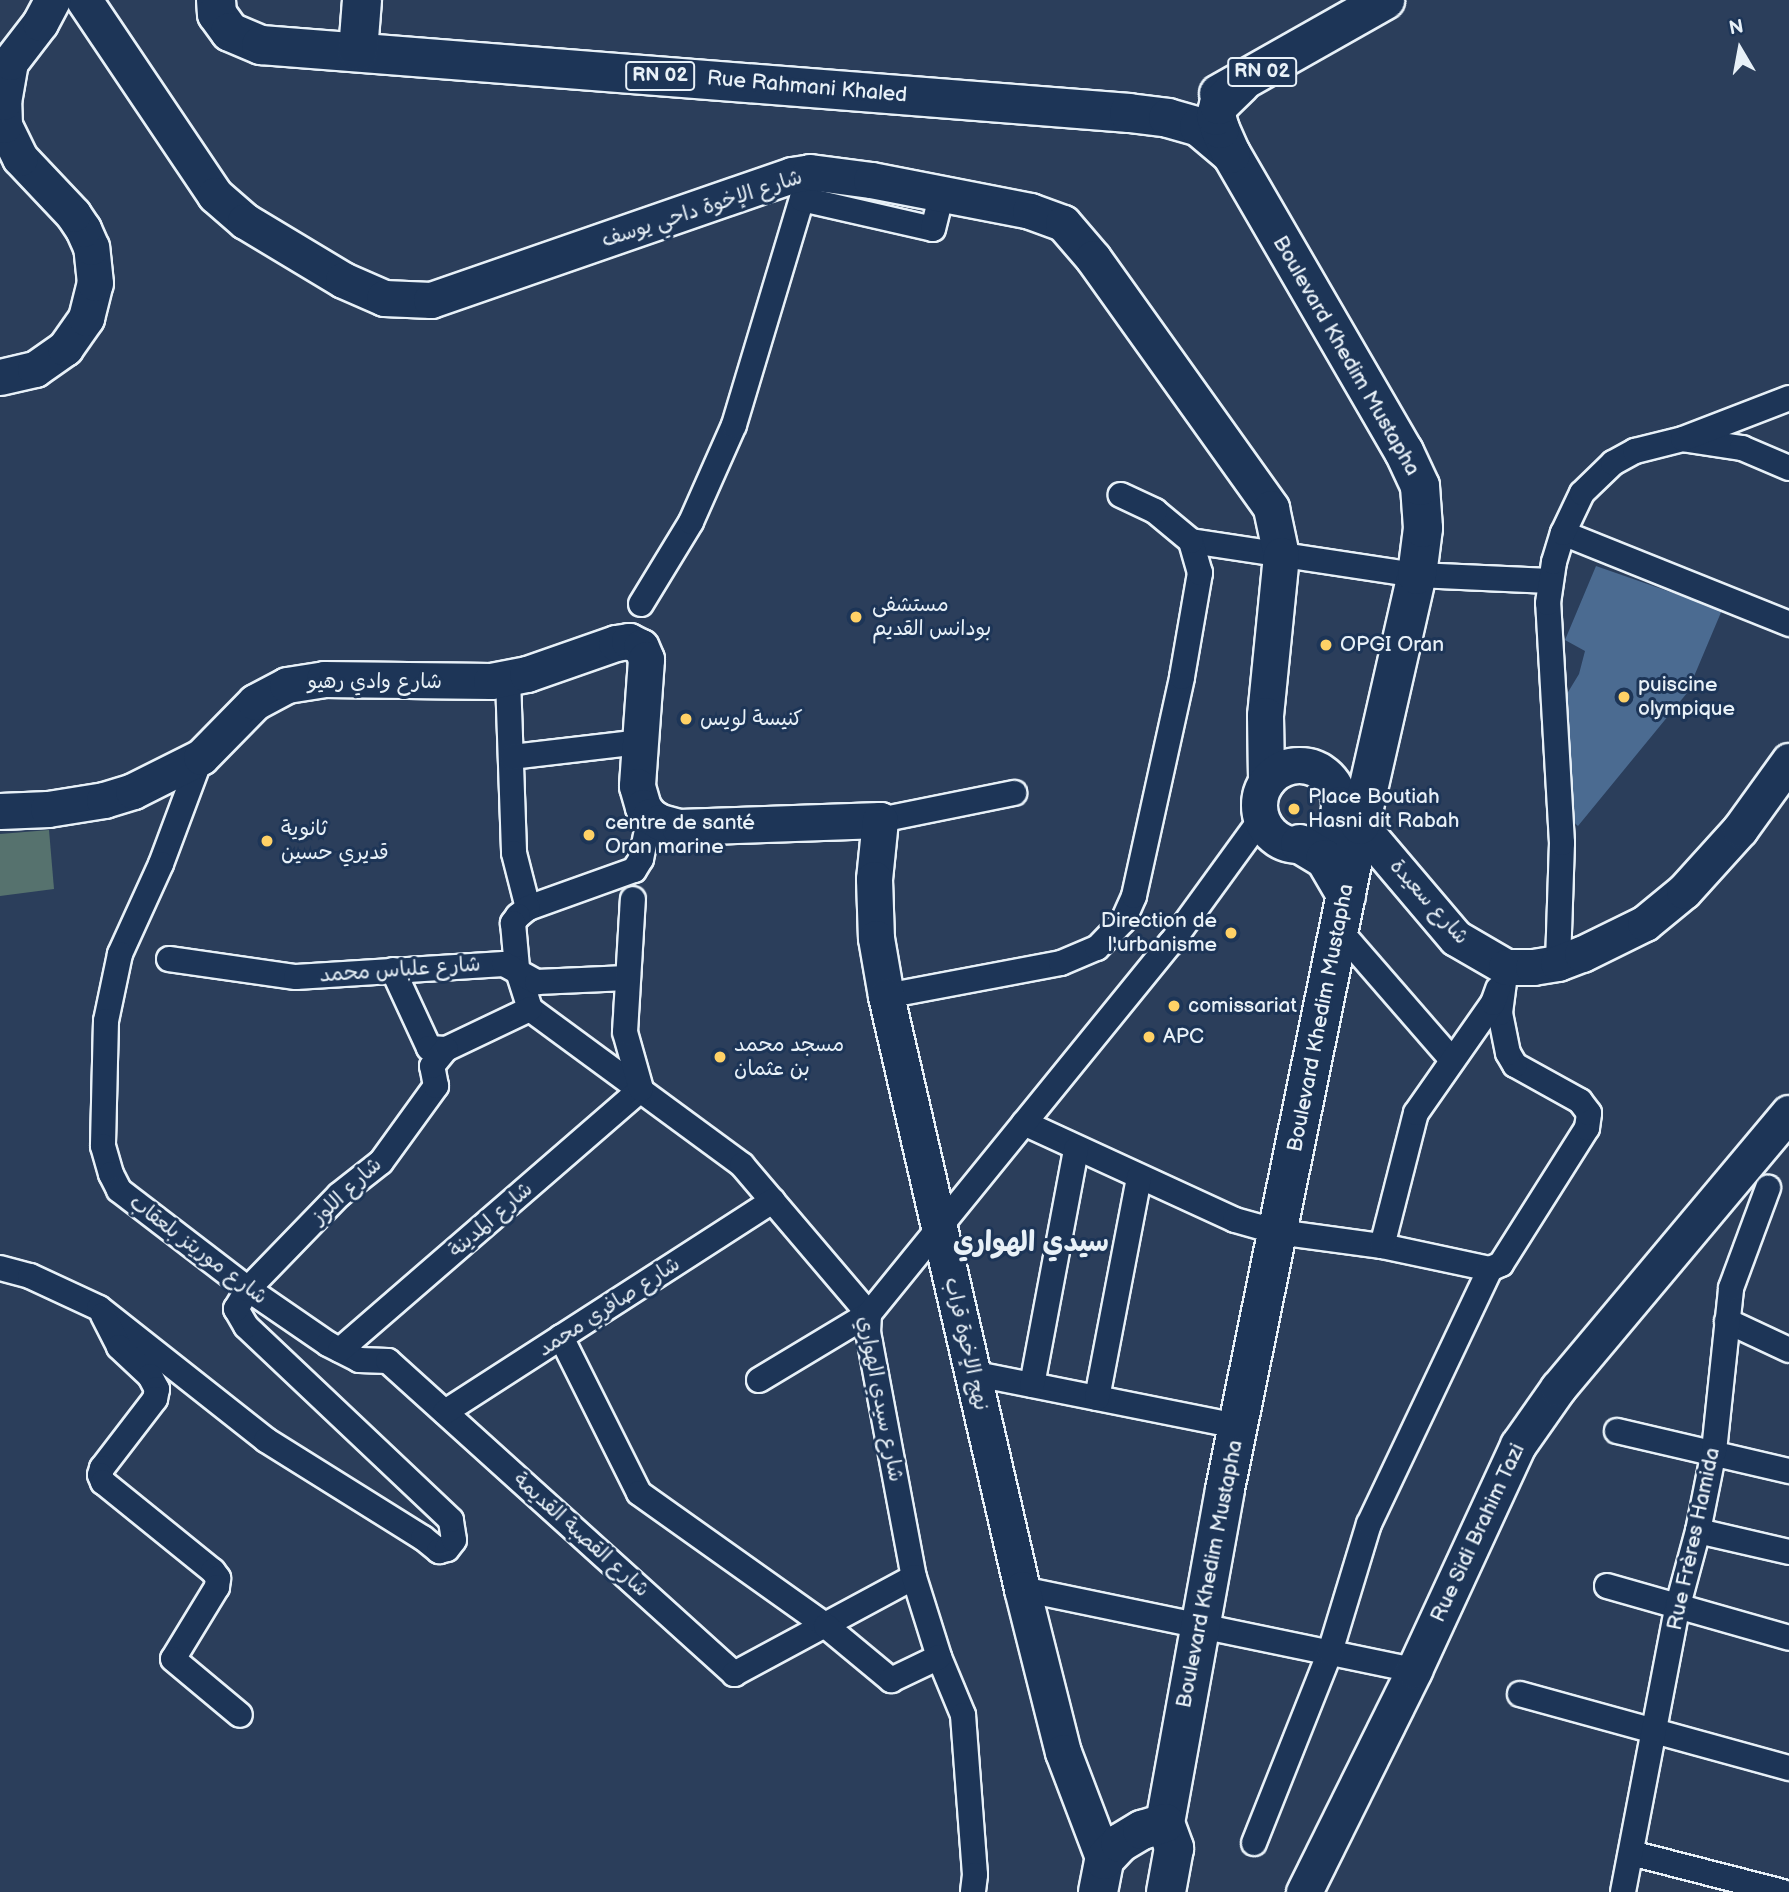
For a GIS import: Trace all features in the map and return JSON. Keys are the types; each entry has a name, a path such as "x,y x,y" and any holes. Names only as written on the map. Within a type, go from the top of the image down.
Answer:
{"main road":[{"name":"Rue Rahmani Khaled","path":"216,0 217,14 230,32 261,45 1129,113"},
{"path":"358,51 362,0"},
{"name":"RN 02","path":"1129,113 1178,111 1241,84 1385,0"},
{"path":"1231,154 1216,116 1219,105 1241,84"},
{"path":"1129,113 1168,118 1199,127 1231,154"},
{"name":"Boulevard Khedim Mustapha","path":"1165,1823 1199,1625 1343,913 1350,814 1418,575 1423,528 1420,486 1404,452 1231,154"},
{"path":"1312,840 1325,859 1343,913"},
{"path":"1101,1876 1120,1843 1142,1830 1165,1823 1174,1848 1166,1892"}],"street":[{"path":"0,377 35,369 65,348 86,318 95,283 94,264 83,229 73,214 20,158 7,136 2,114 10,62 52,0"},
{"path":"4,91 49,38 91,11"},
{"name":"شارع الإخوة داحي يوسف","path":"91,11 200,176 229,208 343,280 384,298 431,300 792,175 832,174 1030,211 1063,223 1093,258 1271,508 1281,555 1265,715 1266,782"},
{"path":"641,604 691,522 734,425 802,199 933,229 942,194"},
{"path":"1558,963 1562,843 1549,639 1550,581 1563,533 1581,493 1597,475 1635,451 1684,439 1789,398"},
{"path":"1684,439 1742,448 1789,468"},
{"path":"1121,495 1155,511 1191,541 1418,575 1550,581"},
{"path":"1563,533 1789,624"},
{"path":"886,996 1061,963 1097,948 1124,921 1134,896 1182,677 1200,573 1191,541"},
{"name":"شارع وادي رهيو","path":"0,811 48,809 104,800 134,791 201,757 255,702 288,685 324,679 474,682 508,679 623,641 641,647 646,659 640,742"},
{"path":"393,970 429,1048 446,1049 530,1009 517,968 521,915 514,853 508,679"},
{"path":"1265,715 1298,765"},
{"path":"512,757 640,742 639,797 650,816 679,827 880,820 1014,793"},
{"name":"شارع موريتز بلعقاب","path":"201,757 161,864 120,954 106,1020 103,1146 119,1190 248,1289 340,1350"},
{"path":"1506,967 1558,963 1645,923 1685,891 1740,829 1789,761"},
{"path":"1286,767 1311,767 1331,781 1350,814 1312,840 1277,838 1261,819 1260,793 1266,782 1286,767"},
{"name":"شارع سعيدة","path":"1350,814 1457,938 1506,967"},
{"path":"521,915 634,870 641,859 650,816"},
{"path":"759,1380 869,1314 1171,943 1261,819"},
{"name":"نهج الإخوة قراب","path":"880,820 875,902 876,938 886,996 1022,1589 1063,1752 1101,1876"},
{"path":"633,899 625,1032 641,1089"},
{"path":"1343,913 1452,1060"},
{"name":"شارع علباس محمد","path":"169,959 296,977 504,964 517,968 537,982 627,978"},
{"path":"1382,1246 1416,1113 1493,1003 1506,967"},
{"path":"1254,1843 1329,1652 1369,1524 1490,1269 1500,1264 1587,1128 1589,1113 1580,1101 1515,1065 1508,1053 1500,1013 1506,967"},
{"name":"شارع سيدي الهواري","path":"530,1009 742,1165 869,1314 868,1332 914,1577 939,1657 963,1715 975,1875 973,1892"},
{"name":"شارع اللوز","path":"248,1289 339,1195 381,1162 436,1086 432,1066 446,1049"},
{"name":"شارع المدينة","path":"340,1350 641,1089"},
{"name":"Rue Sidi Brahim Tazi","path":"1304,1892 1414,1670 1518,1445 1558,1388 1789,1113"},
{"path":"1024,1123 1236,1220 1278,1232 1382,1246 1490,1269"},
{"path":"1032,1385 1076,1149"},
{"path":"1097,1398 1139,1177"},
{"path":"1731,1180 1778,1189"},
{"name":"Rue Frères Hamida","path":"1623,1892 1678,1607 1698,1531 1714,1451 1731,1288 1778,1189"},
{"name":"شارع صافري محمد","path":"445,1412 773,1202"},
{"path":"0,1268 30,1276 99,1308 266,1440 423,1538 439,1551 447,1549 454,1539 451,1520 246,1326 236,1309 248,1289"},
{"path":"99,1308 119,1347 150,1376 157,1389 155,1399 102,1468 100,1475 103,1482 213,1571 218,1578 218,1587 173,1659 240,1715"},
{"path":"1727,1321 1789,1350"},
{"path":"561,1337 639,1493 826,1626 891,1680 939,1657"},
{"name":"شارع القصبة القديمة","path":"340,1350 359,1360 388,1361 734,1674 914,1577"},
{"path":"972,1373 1238,1426"},
{"path":"1617,1431 1714,1451 1789,1471"},
{"path":"1698,1531 1789,1552"},
{"path":"1607,1586 1789,1638"},
{"path":"1022,1589 1414,1670"},
{"path":"1520,1694 1789,1768"},
{"path":"1631,1853 1783,1892"}],"green space":[{"path":"49,830 54,889 0,896 0,834"}],"water":[{"name":"puiscine olympique","path":"1596,566 1722,610 1687,693 1578,826 1566,816 1562,702 1579,674 1585,651 1565,640"}],"place":[{"name":"مستشفى بودانس القديم","path":"856,617"},
{"name":"OPGI Oran","path":"1326,645"},
{"name":"puiscine olympique","path":"1624,697"},
{"name":"كنيسة لويس","path":"686,719"},
{"name":"Place Boutiah Hasni dit Rabah","path":"1294,809"},
{"name":"centre de santé Oran marine","path":"589,835"},
{"name":"ثانوية قديري حسين","path":"267,841"},
{"name":"Direction de l'urbanisme","path":"1231,933"},
{"name":"comissariat","path":"1174,1006"},
{"name":"APC","path":"1149,1037"},
{"name":"مسجد محمد بن عثمان","path":"720,1057"}],"district":[{"name":"سيدي الهواري","path":"1031,1243"}]}
